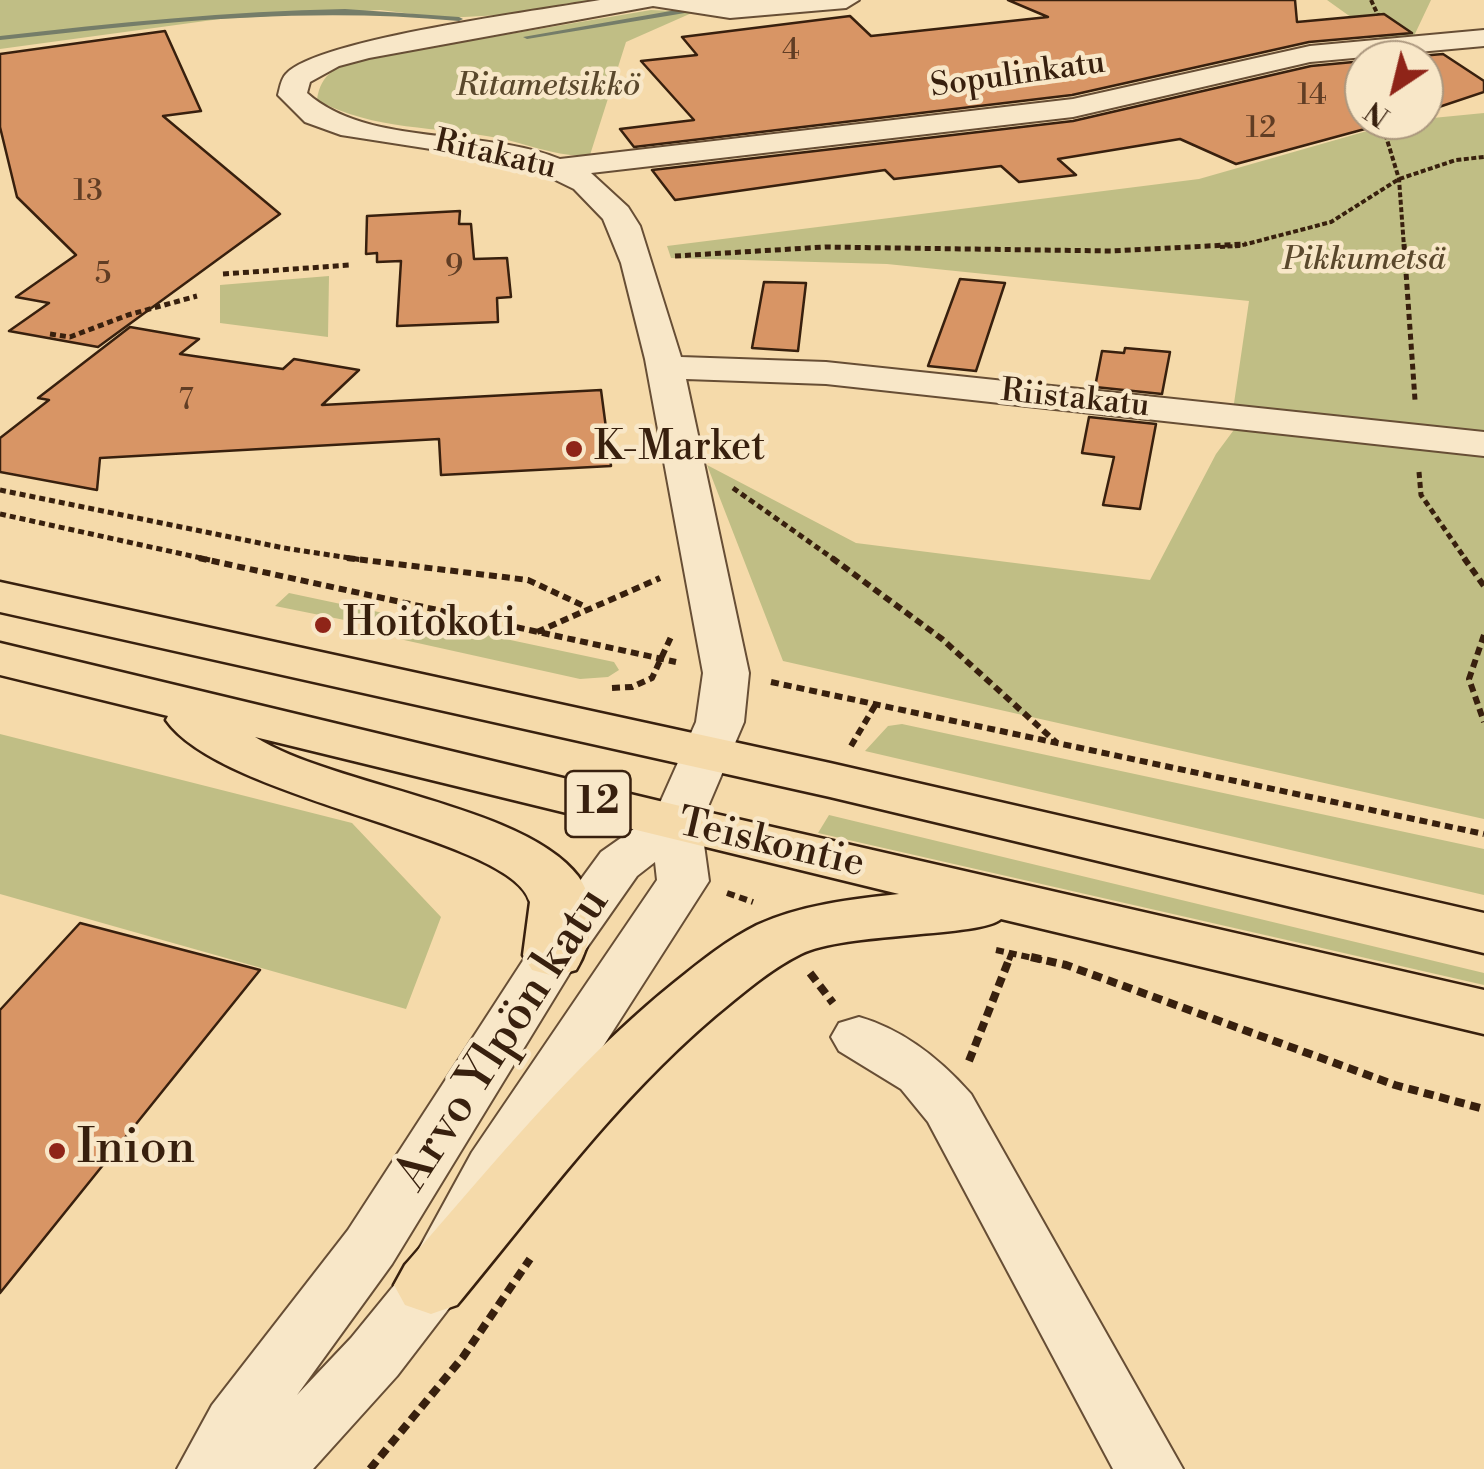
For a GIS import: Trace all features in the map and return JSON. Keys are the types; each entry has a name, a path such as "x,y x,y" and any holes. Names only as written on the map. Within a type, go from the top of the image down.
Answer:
{"highway":[{"name":"Teiskontie","path":"0,597 706,753 1484,932"},
{"name":"Teiskontie","path":"0,658 676,823 1026,930 1484,1012"},
{"path":"157,697 256,761 442,826 528,862 556,888 560,917 554,955"},
{"path":"431,1286 580,1112 669,1018 733,968 789,935 870,918 964,909 1026,930"}],"street":[{"name":"Ritakatu","path":"644,0 356,52 316,65 296,78 292,95 300,108 339,126 487,148 560,168 593,188 616,214 637,260 666,367 726,673 724,708 676,823"},
{"path":"662,0 730,10 846,0"},
{"name":"Sopulinkatu","path":"560,168 1074,108 1310,54 1484,38"},
{"name":"Riistakatu","path":"666,367 826,374 1484,444"},
{"name":"Arvo Ylpön katu","path":"212,1469 236,1425 370,1247 554,955 619,864 676,823 682,880 493,1168 431,1286 374,1357 270,1469"},
{"path":"858,1037 920,1075 950,1109 1149,1469"}],"path":[{"path":"1388,140 1400,178 1420,495 1484,586"},
{"path":"637,260 825,246 1112,251 1239,246 1331,222 1400,178 1456,160 1484,157"},
{"path":"223,274 350,265"},
{"path":"50,334 70,337 128,315 197,296"},
{"path":"686,475 732,488 922,623 1018,701 1058,744"},
{"path":"0,490 284,548 435,571 528,580 584,606"},
{"path":"0,514 662,660"},
{"path":"536,632 584,606 619,596 670,573"},
{"path":"596,685 632,687 652,678 671,639 671,622"},
{"path":"1484,634 1469,664 1467,689 1484,722"},
{"path":"764,681 1484,834"},
{"path":"993,950 1026,930"},
{"path":"950,1109 1026,930"},
{"path":"1026,930 1066,965 1395,1085 1484,1109"},
{"path":"805,967 824,961"}],"green space":[{"path":"0,0 598,0 520,14 445,18 380,10 220,19 0,49"},
{"path":"1327,0 1431,0 1413,38 1380,38"},
{"name":"Ritametsikkö","path":"651,10 694,12 626,42 590,155 383,122 317,100 326,77 362,59"},
{"name":"Pikkumetsä","path":"1484,113 1484,431 1233,410 1249,301 887,264 671,258 667,246 1199,179 1344,138 1444,140 1444,117"},
{"path":"329,276 328,337 220,323 220,285"},
{"path":"1236,427 1484,455 1484,819 783,661 707,465 856,543 1150,580 1216,454"},
{"path":"289,593 614,662 619,670 608,677 580,679 395,638 399,631 275,606"},
{"path":"902,724 1484,849 1484,895 865,751 888,726"},
{"path":"0,734 352,823 441,917 406,1009 0,894"},
{"path":"829,815 1484,973 1484,985 818,833"}],"building":[{"path":"1008,0 1295,0 1297,22 1384,14 1412,33 1309,42 1072,95 634,147 620,129 694,120 641,61 697,55 682,37 850,16 871,36 1048,17"},
{"path":"165,31 201,111 163,116 280,214 98,347 9,331 49,303 16,297 76,255 17,197 0,127 0,54"},
{"path":"1444,55 1484,81 1484,92 1444,105"},
{"path":"1344,63 1344,135 1236,164 1180,139 1058,159 1076,175 1019,182 1001,166 894,179 885,170 675,200 652,170 1073,121 1311,66"},
{"path":"460,211 459,224 471,224 474,259 507,258 511,297 497,298 498,322 397,326 401,261 377,262 377,253 366,254 367,216"},
{"path":"960,279 1005,283 976,371 928,366"},
{"path":"764,282 806,283 798,351 752,348"},
{"path":"130,327 199,339 180,354 283,369 294,359 359,370 322,405 601,390 611,466 441,475 439,439 100,458 97,490 0,472 0,438 49,400 38,398"},
{"path":"1125,348 1170,352 1162,394 1095,387 1102,351 1124,353"},
{"path":"1089,417 1156,424 1140,509 1103,505 1114,457 1082,453"},
{"name":"Inion","path":"80,923 260,970 0,1293 0,1010"}],"waterway":[{"path":"527,37 682,11"},
{"path":"0,38 287,12 459,19"}],"place":[{"name":"K-Market","path":"574,449"},
{"name":"Hoitokoti","path":"323,625"},
{"name":"Inion","path":"57,1151"}]}
